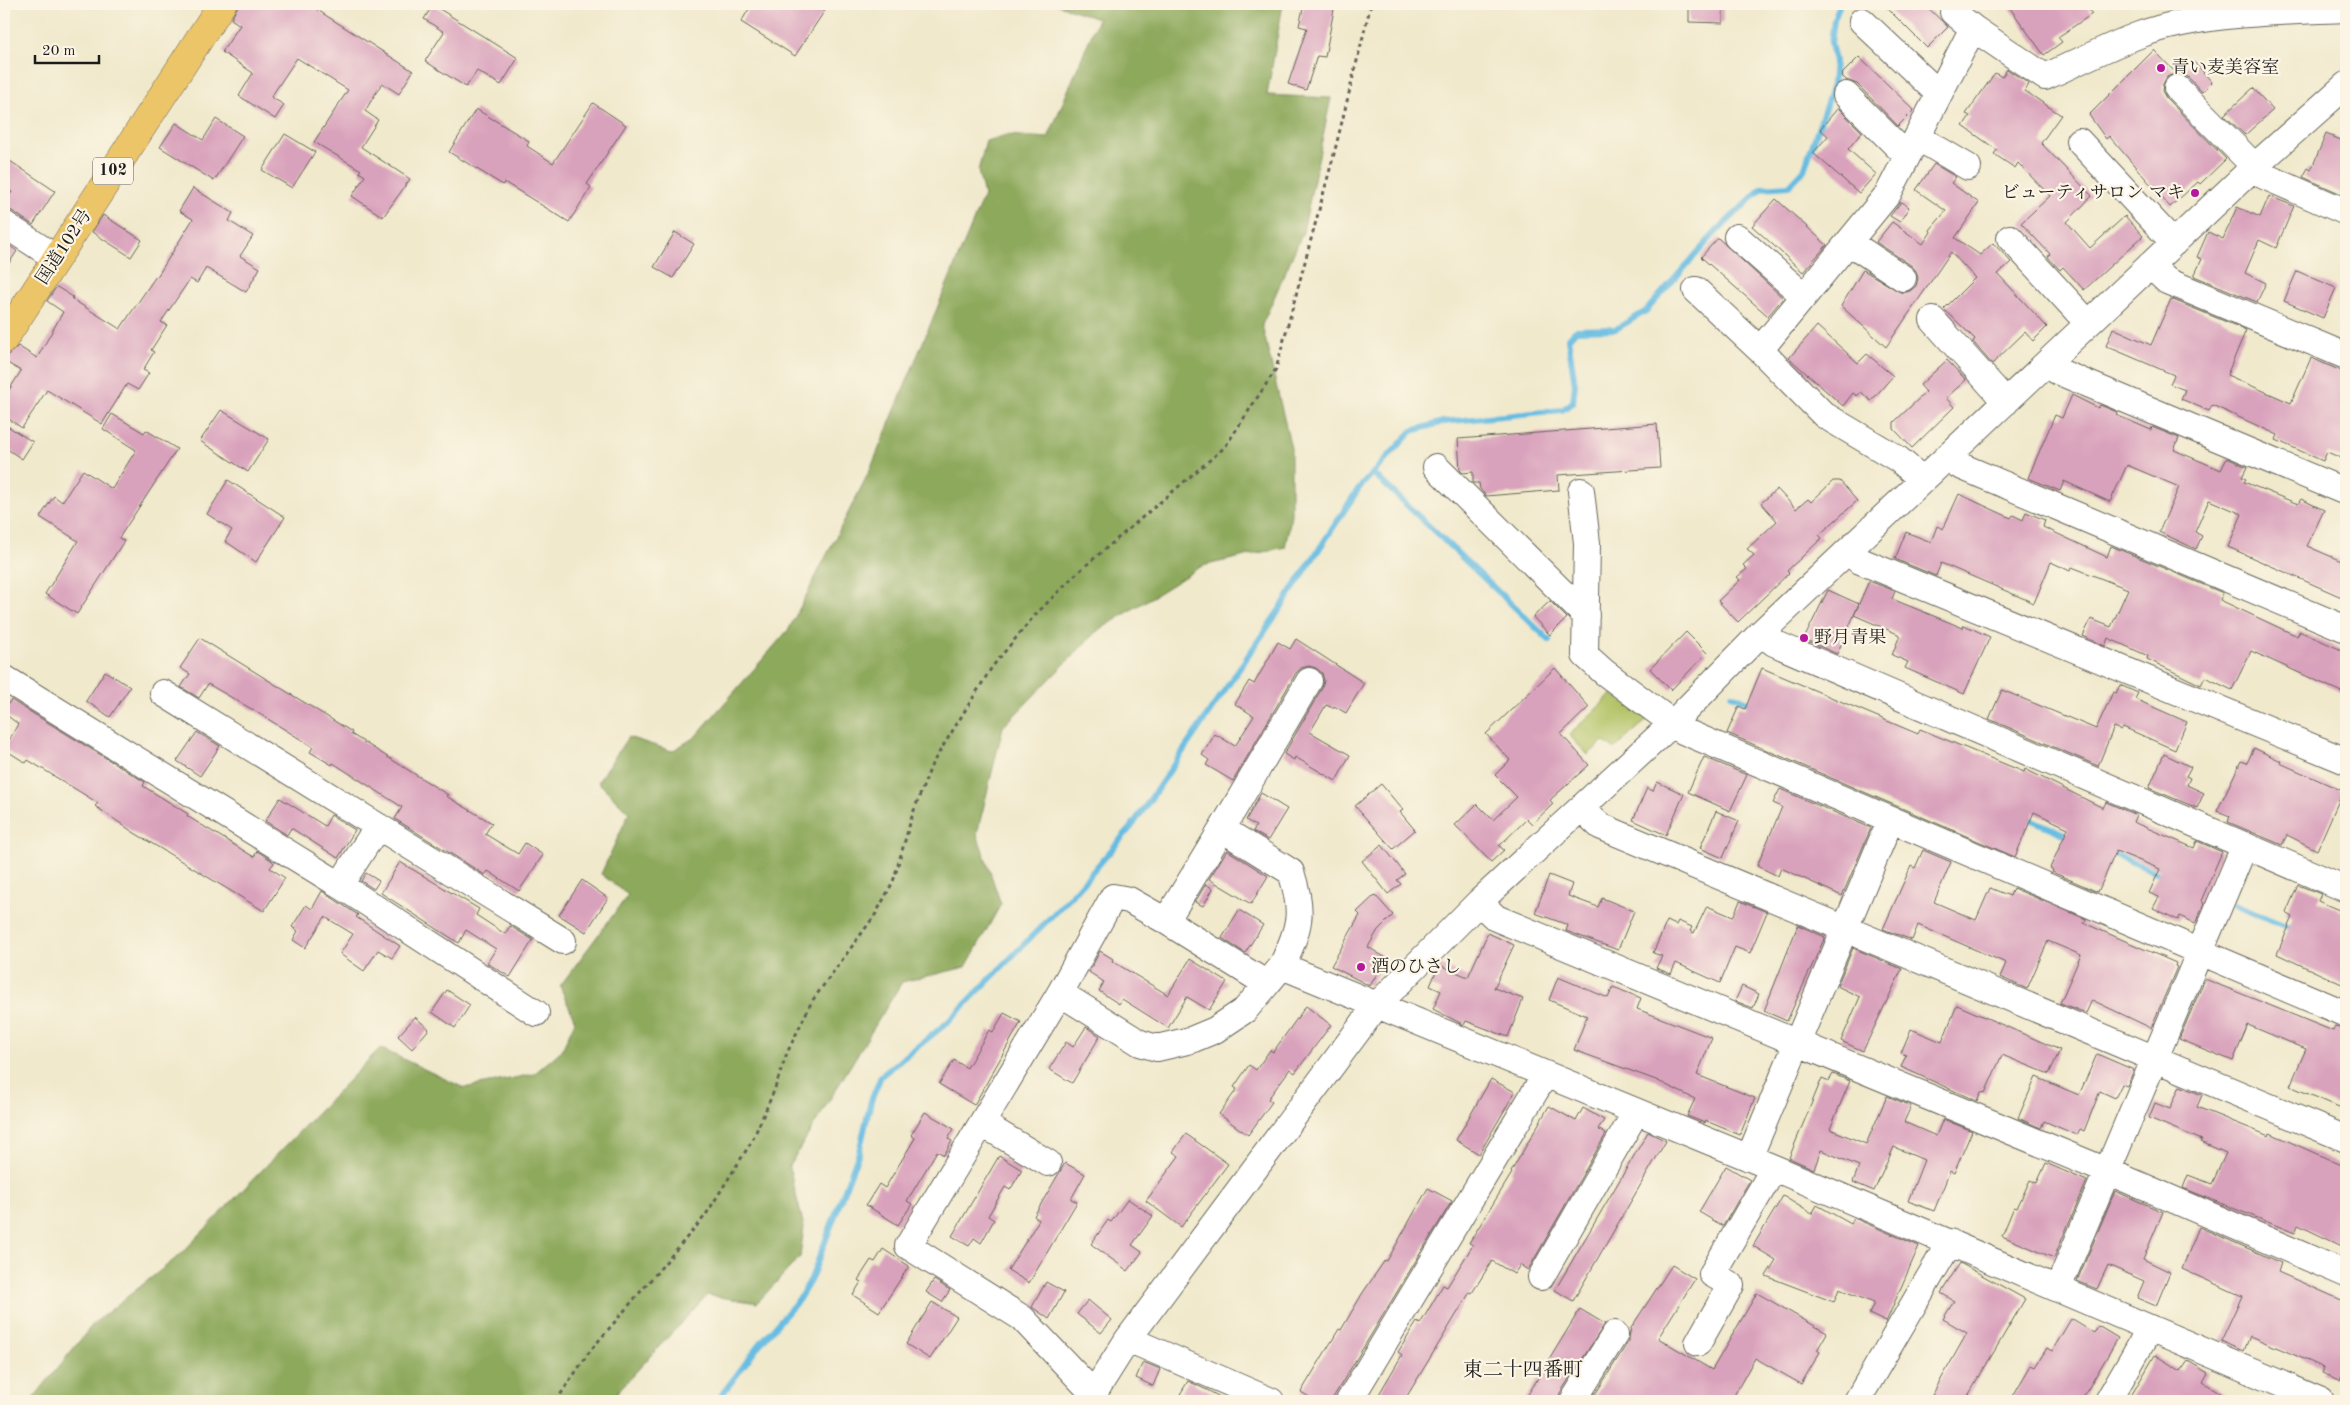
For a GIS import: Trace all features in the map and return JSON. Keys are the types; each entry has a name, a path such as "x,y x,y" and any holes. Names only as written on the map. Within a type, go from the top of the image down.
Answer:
{"highway":[{"name":"国道102号","path":"4,339 222,4"}],"street":[{"path":"1959,4 1953,12 1973,28 2045,77 2140,35 2194,22 2250,14 2346,9"},
{"path":"1862,21 1939,94"},
{"path":"1760,350 1888,194 1973,28"},
{"path":"2321,1401 1774,1168 1377,1005 1274,975 1166,921 1129,900 1113,896 1060,993 908,1246 1022,1318 1092,1397 1128,1339 1377,1005 1479,902 1673,723 1761,633 2254,167 2346,85"},
{"path":"2177,88 2264,176 2346,212"},
{"path":"1846,95 1912,147 1968,167"},
{"path":"2079,141 2174,243"},
{"path":"4,224 56,258"},
{"path":"1737,237 1804,296"},
{"path":"2010,238 2088,323"},
{"path":"1849,242 1903,278"},
{"path":"2150,265 2167,281 2346,356"},
{"path":"1696,290 1760,350 1824,415 1898,459 1923,480"},
{"path":"1933,320 2006,402"},
{"path":"2048,362 2057,371 2346,492"},
{"path":"1949,456 1958,465 2346,628"},
{"path":"1436,467 1586,616"},
{"path":"1582,491 1587,544 1585,655 1604,672 1683,731 1890,821 2200,950 2346,1014"},
{"path":"1849,550 1858,560 2346,761"},
{"path":"1761,633 1774,643 2244,847 2346,889"},
{"path":"4,678 340,885 536,1013"},
{"path":"1166,921 1309,681"},
{"path":"163,693 563,941"},
{"path":"1582,809 1600,826 2346,1139"},
{"path":"1748,1158 1890,821"},
{"path":"340,885 378,826"},
{"path":"1060,993 1140,1043 1157,1048 1192,1040 1215,1030 1245,1010 1274,975 1298,929 1300,905 1291,872 1222,829"},
{"path":"2058,1288 2244,847"},
{"path":"1479,902 1496,918 2107,1171 2346,1274"},
{"path":"1349,1401 1545,1075"},
{"path":"1541,1277 1636,1112"},
{"path":"983,1124 1048,1164"},
{"path":"1698,1343 1731,1285 1712,1274 1774,1168"},
{"path":"1857,1401 1950,1242"},
{"path":"2108,1401 2150,1328"},
{"path":"1573,1401 1615,1334"},
{"path":"1128,1339 1271,1401"}],"path":[{"path":"556,1401 590,1351 705,1216 752,1140 774,1091 786,1053 812,1001 875,914 893,882 913,813 932,764 992,667 1034,616 1077,573 1225,447 1276,369 1331,168 1371,4"}],"green space":[{"path":"1056,4 1283,4 1267,95 1331,98 1303,232 1262,325 1291,448 1291,517 1285,547 1202,566 1096,632 1003,727 977,834 1001,904 966,967 902,982 789,1166 804,1227 800,1257 757,1303 707,1295 609,1401 31,1401 94,1323 180,1255 380,1048 464,1088 534,1074 562,1050 575,1021 560,986 628,895 601,874 629,813 598,782 628,737 672,751 695,737 789,629 870,470 984,195 978,171 986,141 1006,135 1048,138 1098,19"},
{"path":"1612,694 1648,719 1614,749 1603,741 1588,755 1569,735"}],"building":[{"path":"239,4 308,4 413,71 399,94 382,83 365,111 378,120 361,147 410,179 383,217 352,196 365,176 359,172 361,170 314,142 348,90 297,58 271,97 284,105 275,119 239,96 253,73 222,52 240,25 231,19"},
{"path":"752,4 829,4 795,56 741,22"},
{"path":"1304,4 1335,4 1325,57 1317,56 1306,90 1288,84 1307,28 1299,26"},
{"path":"1689,4 1723,4 1723,23 1689,22"},
{"path":"1883,4 1924,4 1948,27 1927,48"},
{"path":"2007,4 2084,4 2092,14 2058,37 2062,42 2044,55"},
{"path":"433,5 518,58 501,85 477,71 466,87 425,61 444,32 424,19"},
{"path":"2154,50 2176,73 2167,77 2163,84 2162,91 2166,98 2226,159 2200,184 2198,182 2170,207 2109,136 2106,139 2089,115"},
{"path":"1859,57 1914,110 1898,126 1857,84 1846,80 1841,75"},
{"path":"2193,61 2212,82 2202,92 2188,77 2180,73"},
{"path":"2007,69 2029,84 2025,91 2061,115 2041,143 2092,196 2067,222 2090,248 2125,216 2143,236 2084,290 2063,267 2060,270 2048,257 2050,254 2021,223 2050,196 2018,163 2015,168 1994,154 1997,150 1963,126 1970,116 1966,114 1995,73 2002,77"},
{"path":"2253,88 2273,110 2245,135 2224,115"},
{"path":"593,103 626,125 587,184 591,187 569,222 504,182 503,185 449,152 476,109 529,141 527,146 553,163"},
{"path":"1838,108 1862,132 1848,149 1876,174 1859,193 1813,153 1828,136 1820,129"},
{"path":"216,119 243,136 214,181 160,147 176,123 203,140"},
{"path":"285,134 315,152 292,188 262,170"},
{"path":"2326,134 2346,142 2346,196 2303,177 2308,168 2311,170"},
{"path":"4,157 55,191 33,225 12,211 4,209 4,205 12,192 4,187"},
{"path":"1934,164 1956,177 1951,183 1979,203 1955,238 1980,255 1993,243 2011,262 1998,274 2047,327 2033,341 2025,332 1992,364 1973,342 1975,339 1944,309 1975,278 1951,252 1886,347 1841,306 1863,270 1902,293 1910,291 1916,286 1918,278 1912,266 1876,242 1892,222 1923,244 1931,232 1930,230 1946,211 1916,190"},
{"path":"193,188 233,213 229,221 253,236 240,256 260,268 246,292 206,268 197,283 190,279 161,322 167,325 151,350 154,352 143,370 149,373 138,390 127,384 102,424 47,390 22,428 4,416 4,398 21,371 4,361 18,346 37,358 63,312 47,301 55,289 57,287 73,297 72,299 120,329 157,277 193,219 179,211"},
{"path":"2269,196 2294,206 2276,248 2259,240 2245,273 2266,283 2257,302 2194,276 2202,259 2197,257 2208,232 2223,239 2237,207 2260,217"},
{"path":"1776,199 1827,245 1803,272 1752,226"},
{"path":"1901,202 1909,207 1900,222 1890,216"},
{"path":"103,215 142,240 131,257 92,232"},
{"path":"675,232 694,244 673,278 654,267"},
{"path":"1718,238 1783,298 1768,316 1701,257"},
{"path":"4,242 17,251 4,271"},
{"path":"2297,271 2336,288 2323,318 2284,301"},
{"path":"2171,299 2246,330 2227,375 2291,403 2311,358 2346,373 2346,460 2327,452 2323,461 2276,440 2278,435 2212,405 2209,411 2181,399 2185,390 2170,384 2174,375 2106,346 2113,328 2151,345"},
{"path":"1817,326 1858,363 1867,354 1893,376 1871,401 1861,392 1857,396 1853,393 1843,406 1789,358"},
{"path":"1947,360 1966,380 1946,398 1954,407 1912,448 1894,429 1894,422 1926,392 1920,385"},
{"path":"2072,395 2098,408 2100,405 2117,412 2116,415 2151,430 2152,427 2179,438 2174,450 2221,470 2227,458 2247,467 2242,477 2246,479 2244,482 2298,504 2301,499 2324,510 2307,546 2346,563 2346,599 2228,547 2242,514 2209,500 2195,532 2202,536 2196,549 2159,532 2179,487 2127,465 2110,502 2064,481 2060,491 2028,478 2055,415 2062,418"},
{"path":"221,410 269,439 248,472 200,441"},
{"path":"112,414 144,433 146,430 177,449 119,538 124,541 77,614 45,594 78,541 40,517 54,496 62,502 83,470 112,489 136,450 103,429"},
{"path":"4,424 33,442 22,459 4,447"},
{"path":"1657,424 1660,468 1558,475 1559,490 1486,496 1480,489 1479,483 1473,483 1473,472 1463,473 1460,470 1458,439"},
{"path":"228,480 285,517 256,562 225,541 232,530 207,514"},
{"path":"1833,481 1840,481 1857,501 1819,535 1822,538 1738,622 1718,601 1740,580 1737,577 1747,569 1743,565 1754,555 1747,549 1777,521 1761,503 1777,489 1796,509 1808,499 1811,502"},
{"path":"1959,494 2011,518 2013,515 2023,520 2026,512 2045,520 2043,527 2107,557 2111,546 2223,593 2220,600 2297,636 2299,631 2346,652 2346,694 2251,651 2232,690 2205,677 2201,685 2147,659 2148,656 2108,638 2105,646 2083,636 2091,619 2111,627 2128,589 2072,567 2070,571 2051,562 2034,603 1941,563 1936,576 1895,559 1906,532 1931,542 1937,526 1943,529"},
{"path":"1869,581 1895,591 1892,599 1963,628 1964,625 1990,637 1964,694 1905,668 1908,662 1892,655 1900,635 1854,615"},
{"path":"1828,590 1859,604 1837,654 1804,639"},
{"path":"1550,601 1567,618 1550,635 1533,617"},
{"path":"1686,632 1707,653 1671,690 1650,669"},
{"path":"200,638 352,732 351,734 448,795 446,796 492,823 485,834 518,854 525,843 543,855 519,891 488,871 485,875 395,819 402,807 333,763 332,765 310,752 313,747 255,711 208,684 199,698 181,687 190,674 180,668"},
{"path":"1296,639 1364,683 1346,713 1334,706 1333,708 1326,705 1310,732 1350,755 1336,781 1295,757 1294,760 1284,754 1322,688 1324,681 1322,673 1316,668 1309,666 1301,668 1296,673 1233,781 1206,765 1209,760 1202,755 1215,734 1235,746 1254,716 1235,704 1249,681 1254,684 1278,642 1290,649"},
{"path":"1555,668 1589,707 1561,734 1589,765 1550,800 1553,804 1532,824 1527,819 1499,846 1504,850 1491,862 1455,825 1477,804 1493,820 1517,797 1495,775 1510,760 1486,734"},
{"path":"1762,668 1918,734 1920,729 2024,772 2025,769 2103,808 2106,802 2136,815 2133,822 2194,848 2197,841 2222,852 2201,901 2204,903 2195,924 2180,916 2178,920 2153,908 2159,897 2149,893 2160,869 2116,851 2098,892 2052,872 2053,870 2050,868 2068,828 2034,812 2015,857 1727,733 1739,706 1745,709"},
{"path":"105,671 130,687 110,717 86,701"},
{"path":"2120,685 2138,693 2135,699 2187,722 2175,750 2123,727 2121,730 2114,727 2098,766 1989,719 2002,690 2096,729 2113,692 2116,693"},
{"path":"11,700 145,782 143,786 188,814 187,816 254,857 257,851 271,860 274,863 270,868 285,878 264,911 133,832 95,806 98,803 28,760 26,763 4,749 18,724 4,713 4,709"},
{"path":"197,732 220,746 200,776 177,761"},
{"path":"2254,748 2281,761 2280,763 2343,791 2317,850 2287,835 2282,845 2228,822 2230,816 2217,811 2241,761 2247,763"},
{"path":"2164,754 2191,767 2186,776 2190,778 2187,785 2204,793 2197,808 2149,788"},
{"path":"1704,757 1747,775 1730,811 1688,792"},
{"path":"1657,782 1684,794 1666,835 1633,820 1647,788 1653,791"},
{"path":"1381,784 1403,810 1400,812 1415,830 1393,849 1355,806"},
{"path":"1780,789 1871,828 1842,896 1781,868 1778,876 1757,866 1782,807 1773,803"},
{"path":"1261,793 1287,809 1268,840 1253,831 1256,826 1246,820"},
{"path":"280,798 325,826 331,815 355,830 338,858 291,828 287,835 265,821"},
{"path":"1716,811 1739,821 1723,858 1700,848"},
{"path":"1382,845 1405,874 1397,880 1401,884 1388,894 1362,861"},
{"path":"1227,850 1268,876 1251,904 1209,879"},
{"path":"1923,850 1951,862 1934,902 1976,920 1990,888 2010,896 2013,888 2086,919 2084,923 2176,963 2175,966 2177,967 2151,1028 2092,1000 2086,1013 2060,1003 2081,955 2048,941 2027,989 2000,977 2006,963 1918,925 1912,940 1883,929 1911,866 1915,868"},
{"path":"400,862 479,909 476,915 505,934 510,926 533,940 510,977 487,963 496,949 466,930 459,943 381,893"},
{"path":"366,873 379,881 374,889 361,881"},
{"path":"1549,875 1572,884 1568,896 1598,907 1602,898 1634,911 1618,950 1566,931 1568,925 1535,913"},
{"path":"582,880 608,898 586,932 559,915"},
{"path":"1206,884 1213,889 1203,906 1195,902"},
{"path":"2298,885 2321,894 2318,901 2346,913 2346,986 2277,954 2293,917 2286,913"},
{"path":"322,891 358,915 356,917 400,946 392,958 378,950 364,971 340,954 353,934 325,917 305,948 293,940 298,931 292,927 306,905 312,909"},
{"path":"1375,895 1393,915 1378,930 1368,947 1386,958 1370,986 1331,966 1360,915 1357,912"},
{"path":"1740,901 1767,912 1750,953 1735,947 1720,983 1676,963 1671,974 1656,968 1662,956 1653,953 1667,921 1676,925 1678,921 1692,927 1690,931 1694,933 1707,906 1733,917"},
{"path":"1239,910 1263,925 1245,953 1222,938"},
{"path":"1798,925 1825,937 1787,1021 1764,1011"},
{"path":"1488,933 1514,945 1494,988 1523,999 1508,1037 1466,1021 1464,1025 1433,1009 1441,991 1430,986 1439,965 1468,977"},
{"path":"1853,948 1902,969 1863,1051 1841,1041 1860,997 1837,986"},
{"path":"1100,951 1113,959 1112,961 1168,995 1190,959 1227,982 1209,1010 1187,997 1168,1028 1122,999 1119,1004 1099,991 1104,982 1089,972"},
{"path":"1558,977 1608,998 1613,987 1641,998 1637,1009 1712,1038 1697,1075 1755,1098 1740,1135 1706,1121 1705,1123 1687,1116 1695,1099 1656,1080 1574,1050 1587,1016 1549,1000"},
{"path":"2205,979 2333,1031 2335,1026 2346,1029 2346,1110 2290,1086 2306,1049 2248,1025 2233,1061 2179,1039"},
{"path":"1742,986 1759,994 1753,1008 1735,1001"},
{"path":"447,990 470,1005 455,1028 432,1012"},
{"path":"1957,1005 2060,1050 2049,1074 2002,1055 1985,1093 1981,1092 1977,1101 1901,1067 1906,1055 1901,1053 1911,1029 1942,1042"},
{"path":"1306,1006 1331,1025 1295,1073 1290,1069 1268,1099 1272,1102 1248,1135 1219,1114 1237,1089 1234,1087 1249,1065 1256,1070 1270,1050 1273,1052"},
{"path":"1004,1013 1021,1022 974,1105 939,1084 954,1060 967,1068 989,1030 993,1032"},
{"path":"415,1017 429,1029 412,1049 398,1036"},
{"path":"1086,1027 1100,1036 1072,1083 1049,1069 1066,1042 1073,1047"},
{"path":"2097,1054 2134,1070 2127,1086 2122,1084 2115,1098 2100,1091 2084,1131 2080,1129 2077,1135 2044,1121 2041,1128 2018,1118 2036,1077 2079,1095"},
{"path":"1833,1074 1850,1081 1830,1129 1866,1144 1887,1096 1911,1106 1904,1122 1936,1136 1943,1119 1972,1131 1954,1173 1950,1171 1934,1211 1908,1201 1924,1160 1894,1147 1874,1191 1853,1182 1859,1166 1821,1150 1814,1169 1789,1158 1822,1078 1829,1081"},
{"path":"1491,1079 1515,1092 1479,1154 1456,1140"},
{"path":"2180,1086 2202,1095 2197,1107 2269,1136 2270,1133 2346,1167 2346,1248 2298,1225 2295,1233 2183,1188 2188,1175 2212,1184 2226,1153 2201,1142 2202,1140 2149,1118 2155,1103 2170,1109"},
{"path":"1549,1106 1576,1121 1583,1108 1604,1120 1598,1129 1606,1134 1528,1270 1520,1265 1514,1274 1492,1261 1472,1293 1470,1292 1404,1401 1375,1401 1402,1355 1398,1352 1417,1322 1420,1324 1443,1285 1447,1287 1473,1245 1469,1243 1512,1173"},
{"path":"925,1112 954,1129 948,1139 952,1141 944,1155 937,1151 907,1201 912,1204 898,1225 866,1205 879,1184 885,1188 915,1138 911,1135"},
{"path":"1648,1132 1666,1141 1573,1301 1555,1290"},
{"path":"1186,1134 1228,1164 1181,1227 1146,1201 1179,1156 1173,1152"},
{"path":"999,1156 1022,1170 1010,1190 1005,1187 988,1216 994,1220 981,1243 974,1238 969,1246 952,1236"},
{"path":"1065,1163 1085,1174 1071,1199 1077,1202 1029,1283 1008,1270 1039,1220 1034,1216"},
{"path":"2046,1163 2087,1181 2054,1258 2002,1236 2014,1207 2017,1208 2030,1180 2037,1183"},
{"path":"1726,1166 1750,1180 1723,1226 1699,1212"},
{"path":"1428,1188 1452,1201 1331,1401 1316,1401 1301,1392 1339,1329 1341,1330 1385,1260 1387,1261"},
{"path":"2115,1191 2163,1212 2143,1259 2170,1272 2156,1306 2137,1298 2144,1281 2108,1265 2097,1289 2077,1281"},
{"path":"1783,1196 1812,1214 1817,1205 1851,1224 1854,1218 1919,1246 1886,1322 1869,1314 1874,1303 1839,1289 1834,1302 1766,1276 1776,1260 1753,1246"},
{"path":"1128,1199 1153,1216 1132,1245 1142,1252 1128,1271 1091,1244 1108,1220 1111,1222"},
{"path":"2199,1227 2281,1263 2278,1272 2346,1302 2346,1377 2342,1375 2340,1380 2322,1373 2324,1368 2250,1336 2244,1351 2221,1341 2242,1296 2182,1269"},
{"path":"883,1249 909,1266 879,1312 853,1295 861,1282 858,1280 871,1260 875,1262"},
{"path":"1960,1263 2025,1299 1965,1401 1929,1401 1967,1333 1943,1319 1954,1301 1941,1293"},
{"path":"1672,1265 1695,1279 1658,1338 1712,1370 1757,1293 1827,1333 1817,1350 1820,1352 1801,1384 1755,1358 1731,1401 1591,1401 1628,1342 1631,1328"},
{"path":"934,1280 950,1290 942,1302 926,1292"},
{"path":"1046,1282 1064,1292 1049,1319 1032,1307"},
{"path":"1088,1300 1112,1320 1101,1333 1077,1314"},
{"path":"932,1302 957,1317 930,1359 906,1344"},
{"path":"1580,1309 1605,1324 1560,1393 1558,1401 1524,1401"},
{"path":"2071,1319 2094,1333 2098,1326 2118,1338 2081,1401 2010,1401 2031,1365 2035,1367 2047,1348 2052,1351"},
{"path":"2155,1355 2181,1371 2188,1361 2208,1373 2203,1382 2234,1401 2128,1401"},
{"path":"1143,1362 1160,1369 1153,1386 1136,1378"},
{"path":"1188,1381 1209,1391 1227,1401 1176,1401"}],"waterway":[{"path":"717,1401 760,1344 799,1299 811,1279 859,1152 871,1101 881,1076 948,1022 1076,891 1132,826 1280,609 1359,488 1412,431 1443,422 1562,410 1573,402 1575,384 1568,339 1576,330 1616,329 1646,311 1715,233 1762,188 1789,186 1804,170 1833,85 1835,61 1831,43 1834,19 1840,4"},
{"path":"1373,473 1549,640"},
{"path":"1732,695 1755,705"},
{"path":"2023,816 2071,837"},
{"path":"2108,852 2166,876"},
{"path":"2234,905 2296,930"}],"place":[{"name":"青い麦美容室","path":"2161,68"},
{"name":"ビューティサロン マキ","path":"2195,193"},
{"name":"野月青果","path":"1804,638"},
{"name":"酒のひさし","path":"1361,967"}],"district":[{"name":"東二十四番町","path":"1523,1371"}]}
